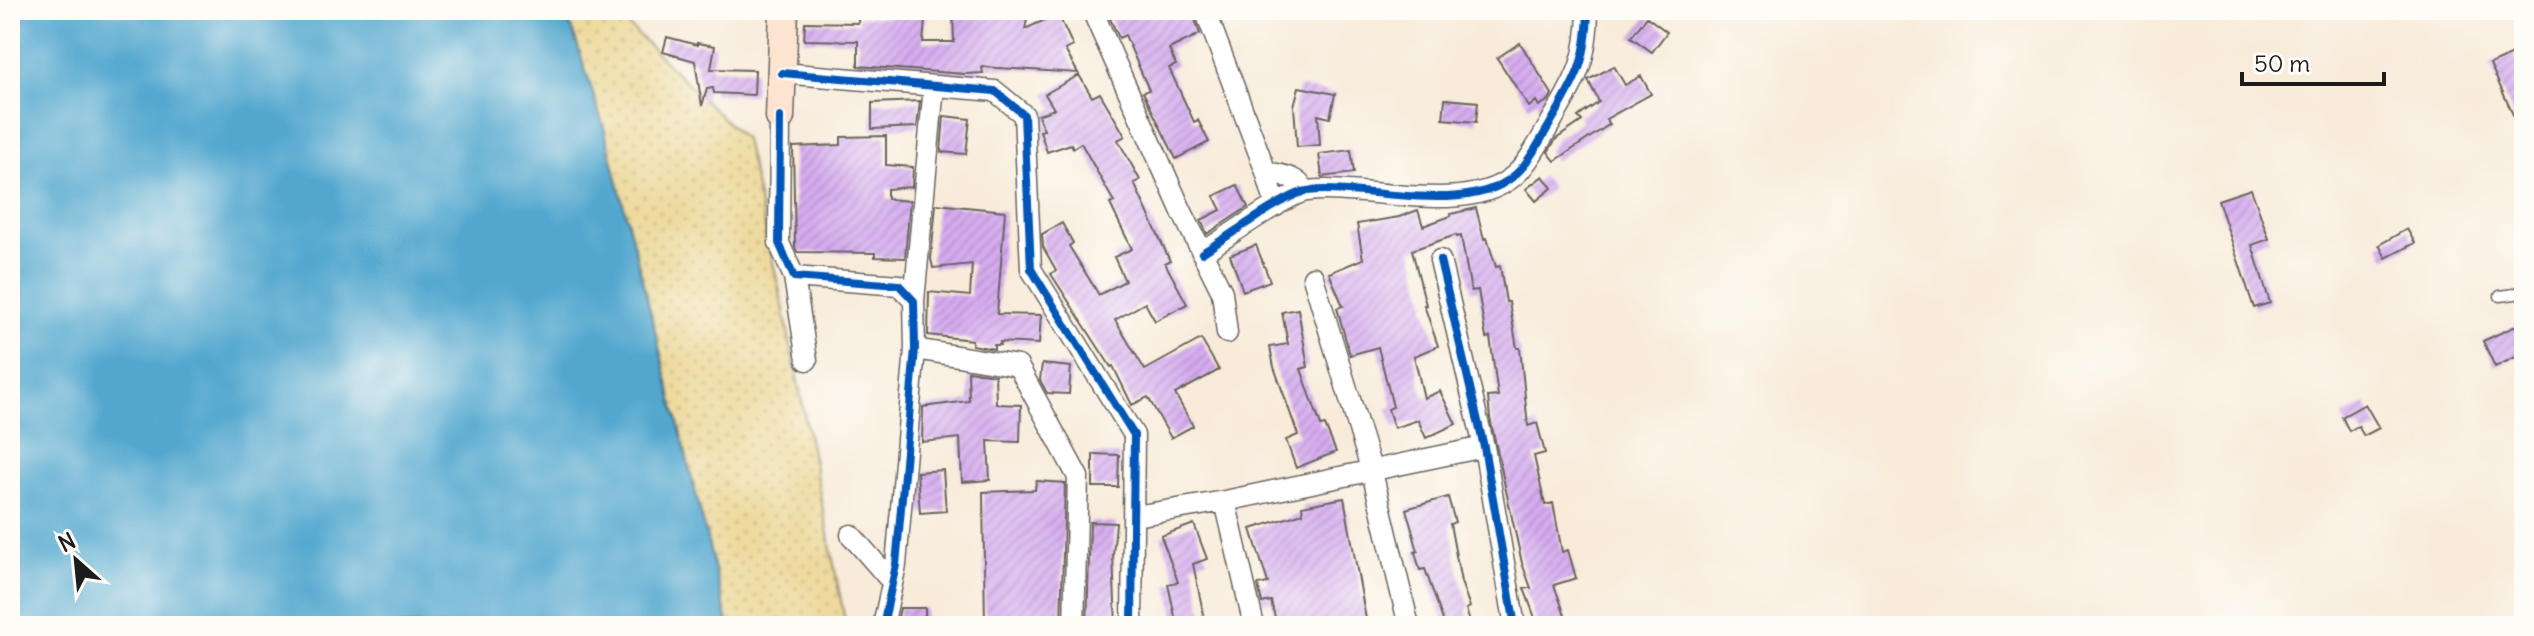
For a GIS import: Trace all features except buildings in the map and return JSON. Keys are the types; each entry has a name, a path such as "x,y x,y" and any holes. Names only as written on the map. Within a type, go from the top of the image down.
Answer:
{"main road":[{"path":"780,117 784,10"}],"street":[{"path":"1092,10 1222,292 1227,333"},
{"path":"1205,10 1276,206"},
{"path":"1202,253 1305,191 1464,197 1494,189 1520,171 1579,72 1587,42 1588,10"},
{"path":"782,73 995,91 1024,115 1031,269 1134,435 1132,626"},
{"path":"883,626 896,565 915,349 914,301 934,86"},
{"path":"780,117 779,243 794,277 807,360"},
{"path":"1266,172 1287,176 1301,183 1305,191"},
{"path":"1440,260 1484,447 1515,626"},
{"path":"794,277 899,285 914,301"},
{"path":"1313,277 1372,472 1409,626"},
{"path":"915,349 1018,366 1078,477 1074,626"},
{"path":"1135,516 1372,472 1484,447"},
{"path":"1225,501 1254,626"},
{"path":"851,535 892,582"}],"lane":[{"path":"2500,296 2524,289"}],"sand":[{"path":"562,10 613,10 745,140 783,306 846,626 729,626 605,131 573,31"}],"water":[{"path":"10,10 562,10 573,31 605,131 729,626 10,626"}],"cycle path":[{"path":"1202,253 1271,208 1307,191 1449,197 1500,185 1520,170 1528,159 1573,82 1585,44 1588,10"},
{"path":"782,73 995,91 1024,115 1031,269 1134,435 1132,626"},
{"path":"780,117 779,243 794,277 899,285 914,301 915,349 896,565 883,626"},
{"path":"1440,260 1484,447 1515,626"}]}
